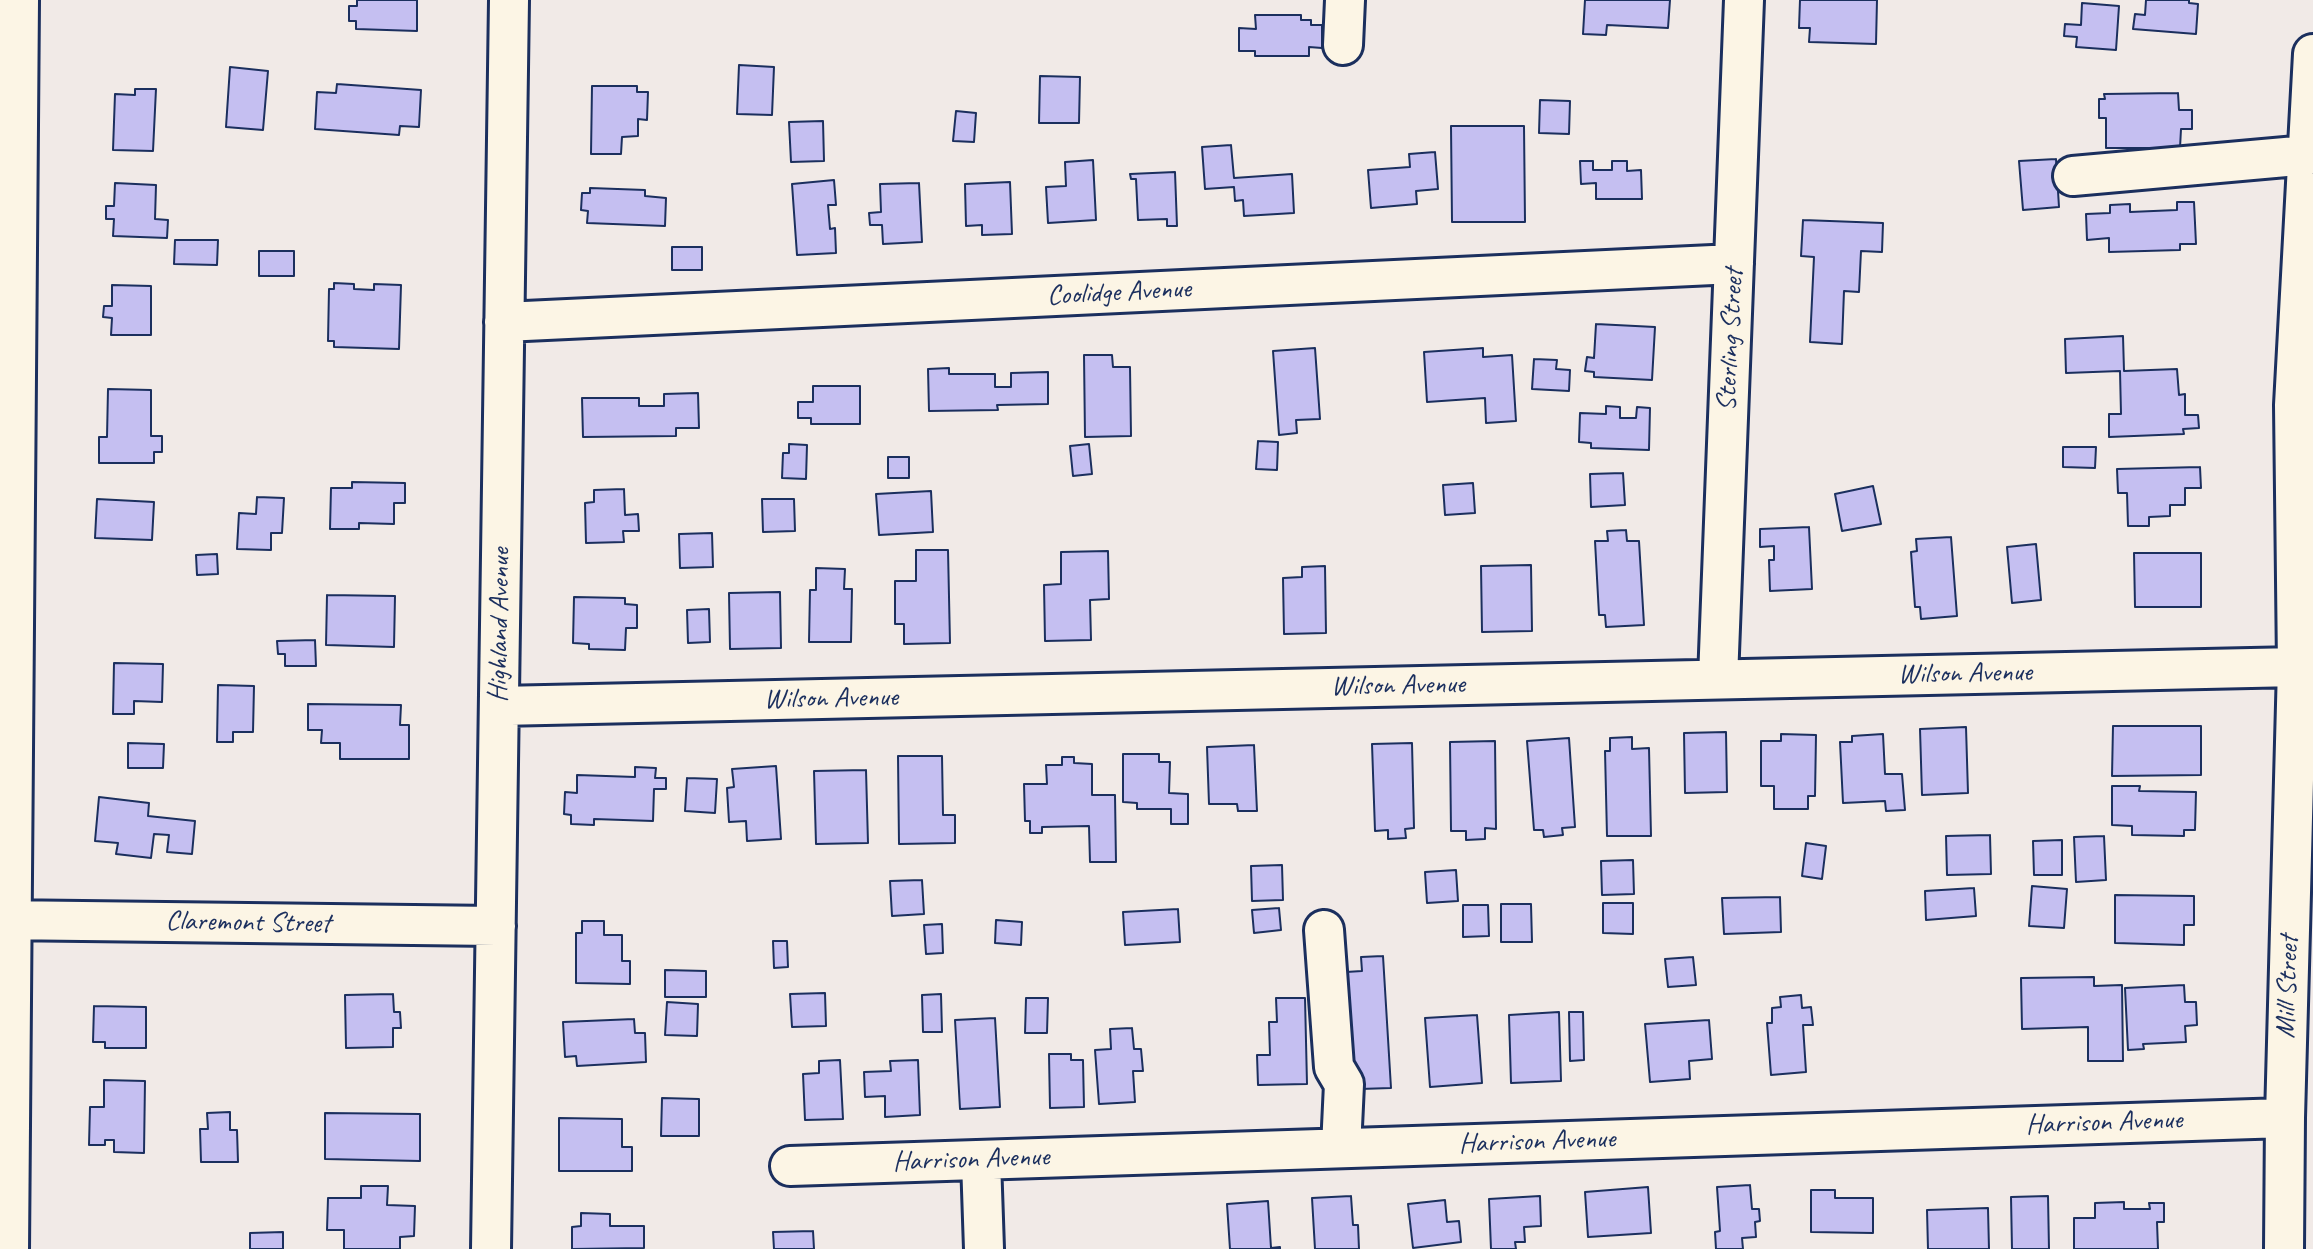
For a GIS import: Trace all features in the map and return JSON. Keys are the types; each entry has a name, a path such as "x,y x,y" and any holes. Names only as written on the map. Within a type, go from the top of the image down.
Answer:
{"street":[{"path":"9,1249 6,920 8,436 19,0"},
{"name":"Highland Avenue","path":"491,1249 509,0"},
{"path":"1343,45 1345,0"},
{"name":"Sterling Street","path":"1718,680 1744,0"},
{"name":"Mill Street","path":"2284,1249 2308,155 2313,54"},
{"path":"2073,176 2308,155"},
{"name":"Coolidge Avenue","path":"504,322 1734,264"},
{"name":"Wilson Avenue","path":"499,706 2297,667"},
{"name":"Claremont Street","path":"6,920 496,926"},
{"path":"1324,930 1334,1067 1344,1084 1341,1148"},
{"name":"Harrison Avenue","path":"790,1166 2285,1118"},
{"path":"981,1160 985,1249"}],"building":[{"path":"357,0 417,0 417,31 356,29 356,21 349,21 349,6 357,6"},
{"path":"1585,0 1670,0 1668,28 1607,25 1606,35 1583,34"},
{"path":"1800,0 1877,0 1876,44 1809,42 1810,28 1799,28"},
{"path":"2146,0 2189,0 2189,3 2198,4 2196,34 2133,29 2135,14 2145,15"},
{"path":"2082,3 2119,6 2116,50 2076,47 2077,37 2064,36 2065,24 2081,25"},
{"path":"1255,15 1301,15 1301,20 1311,20 1311,25 1322,25 1322,48 1309,47 1309,56 1255,56 1255,51 1239,51 1239,28 1256,29"},
{"path":"739,65 774,67 772,115 737,114"},
{"path":"230,67 268,71 263,130 226,127"},
{"path":"1040,76 1080,77 1079,123 1039,123"},
{"path":"337,84 421,90 419,127 400,126 399,135 315,129 317,92 336,93"},
{"path":"592,86 637,86 637,92 648,92 647,120 638,119 638,136 622,137 621,154 591,154"},
{"path":"135,89 156,89 153,151 113,150 115,94 135,95"},
{"path":"2178,93 2179,110 2192,110 2192,129 2181,129 2180,148 2106,148 2106,118 2099,118 2099,99 2105,99 2104,94"},
{"path":"1540,100 1570,101 1569,134 1539,133"},
{"path":"956,111 976,113 974,142 953,141"},
{"path":"823,121 824,161 791,162 789,122"},
{"path":"1451,126 1524,126 1525,222 1452,222"},
{"path":"1231,145 1234,178 1292,174 1294,213 1244,216 1243,200 1235,201 1234,187 1205,189 1202,147"},
{"path":"1435,152 1438,189 1416,191 1417,204 1371,208 1368,170 1410,167 1409,154"},
{"path":"2056,159 2059,207 2023,210 2019,161"},
{"path":"1093,160 1096,220 1048,223 1046,187 1066,186 1065,162"},
{"path":"1580,161 1593,161 1593,170 1612,170 1612,161 1627,161 1627,171 1641,170 1642,199 1596,199 1596,183 1581,184"},
{"path":"1175,172 1177,226 1167,226 1167,219 1138,220 1136,179 1131,179 1130,174"},
{"path":"834,180 836,205 828,205 830,229 835,228 836,253 797,255 792,184"},
{"path":"1010,182 1012,234 982,235 982,225 966,226 965,184"},
{"path":"115,183 156,185 155,219 168,220 167,238 113,236 114,219 106,219 106,206 114,206"},
{"path":"919,183 922,242 883,244 882,225 870,225 869,213 881,212 880,184"},
{"path":"590,188 645,190 645,196 666,198 665,226 587,223 588,211 581,210 582,193 590,193"},
{"path":"2177,202 2194,202 2196,244 2180,244 2180,250 2109,252 2109,238 2087,240 2086,214 2110,213 2110,205 2130,204 2130,212 2177,210"},
{"path":"1803,220 1883,223 1882,252 1861,251 1859,292 1844,291 1842,344 1810,342 1814,257 1801,256"},
{"path":"175,240 218,240 217,265 174,264"},
{"path":"672,247 702,247 702,270 672,270"},
{"path":"259,251 294,251 294,276 259,276"},
{"path":"334,283 354,284 354,289 374,290 374,284 401,285 399,349 334,347 334,341 328,341 329,289 334,289"},
{"path":"112,285 151,286 151,335 111,335 112,318 103,317 104,306 112,306"},
{"path":"1596,324 1655,327 1652,380 1594,377 1594,372 1585,371 1587,357 1594,358"},
{"path":"2123,336 2124,371 2177,369 2179,395 2185,394 2185,415 2198,415 2199,428 2183,429 2184,434 2109,437 2109,414 2121,414 2120,371 2066,373 2065,339"},
{"path":"1315,348 1320,419 1296,420 1297,433 1279,435 1273,351"},
{"path":"1483,348 1483,357 1512,355 1516,421 1486,423 1485,398 1427,402 1424,352"},
{"path":"1084,355 1112,355 1113,367 1130,367 1131,436 1085,437"},
{"path":"1534,359 1557,360 1556,369 1570,370 1569,391 1532,389"},
{"path":"949,368 949,374 995,374 995,387 1011,387 1011,373 1048,372 1048,404 997,405 998,410 929,411 928,369"},
{"path":"813,386 860,386 860,424 811,424 811,418 798,418 798,402 813,402"},
{"path":"108,389 151,390 151,436 162,436 162,452 154,452 154,463 99,463 99,437 107,437"},
{"path":"698,393 699,428 676,428 676,436 583,437 582,398 639,398 639,406 664,406 664,394"},
{"path":"1606,406 1620,407 1620,418 1636,418 1637,407 1650,408 1649,450 1591,448 1591,443 1579,442 1580,413 1606,414"},
{"path":"1258,441 1278,442 1277,470 1256,469"},
{"path":"789,444 807,445 806,479 782,478 783,453 789,453"},
{"path":"1089,444 1092,474 1073,476 1070,446"},
{"path":"2063,447 2096,447 2095,468 2063,467"},
{"path":"888,457 909,457 909,478 888,478"},
{"path":"2200,467 2201,488 2185,488 2185,505 2170,505 2170,516 2149,517 2149,526 2128,526 2127,493 2118,493 2117,469"},
{"path":"1623,473 1625,505 1591,507 1590,474"},
{"path":"352,482 405,483 405,503 394,503 394,524 359,523 359,529 330,529 331,488 352,488"},
{"path":"1473,483 1475,513 1445,515 1443,485"},
{"path":"1873,486 1881,524 1842,531 1835,494"},
{"path":"624,489 625,515 638,514 639,531 623,531 624,542 586,543 585,503 594,502 594,490"},
{"path":"931,491 933,532 879,535 876,494"},
{"path":"257,497 284,498 282,533 271,533 271,550 237,549 239,513 256,514"},
{"path":"97,499 154,502 152,540 95,538"},
{"path":"762,499 794,499 795,531 763,532"},
{"path":"1809,527 1812,589 1770,591 1769,560 1774,560 1774,546 1760,547 1760,529"},
{"path":"1626,530 1627,541 1639,541 1644,625 1606,627 1605,615 1599,615 1595,541 1608,541 1607,531"},
{"path":"712,533 713,567 680,568 679,534"},
{"path":"1951,537 1957,616 1921,619 1920,607 1915,607 1911,552 1917,551 1916,539"},
{"path":"2036,544 2041,600 2012,603 2007,547"},
{"path":"916,550 948,550 950,643 904,644 904,624 895,624 895,581 916,581"},
{"path":"1108,551 1109,599 1090,600 1091,640 1045,641 1044,585 1061,584 1061,552"},
{"path":"2134,553 2201,553 2201,607 2135,607"},
{"path":"217,554 218,574 197,575 196,555"},
{"path":"1531,565 1532,631 1482,632 1481,566"},
{"path":"1325,566 1326,633 1284,634 1283,578 1302,577 1302,567"},
{"path":"816,568 845,569 844,589 852,589 851,642 809,642 810,590 816,590"},
{"path":"780,592 781,648 730,649 729,593"},
{"path":"327,595 395,596 394,647 326,645"},
{"path":"574,597 625,598 625,604 637,605 637,628 626,628 625,650 589,649 589,644 573,643"},
{"path":"709,609 710,642 688,643 687,610"},
{"path":"315,640 316,666 285,666 285,654 278,654 277,641"},
{"path":"114,663 163,664 162,702 134,701 134,714 113,714"},
{"path":"218,685 254,686 253,732 233,732 233,742 217,742"},
{"path":"308,704 401,705 400,725 409,725 409,759 340,759 340,743 321,743 322,730 308,730"},
{"path":"2113,726 2201,726 2201,775 2112,776"},
{"path":"1966,727 1968,793 1922,795 1920,729"},
{"path":"1726,732 1727,792 1685,793 1684,733"},
{"path":"1781,734 1816,735 1815,796 1808,796 1808,809 1774,809 1774,786 1761,786 1761,741 1781,741"},
{"path":"1883,734 1885,774 1902,774 1905,810 1886,811 1885,801 1843,803 1840,742 1852,742 1852,736"},
{"path":"1632,737 1632,749 1649,748 1651,836 1607,836 1605,751 1610,751 1610,738"},
{"path":"1569,738 1575,827 1562,828 1563,835 1544,837 1543,830 1534,830 1527,741"},
{"path":"1495,741 1496,829 1485,828 1485,839 1466,840 1466,831 1451,831 1450,742"},
{"path":"128,743 164,744 163,768 128,768"},
{"path":"1412,743 1414,828 1405,829 1406,838 1388,839 1388,830 1375,831 1372,744"},
{"path":"1254,745 1257,811 1238,811 1237,804 1209,804 1207,747"},
{"path":"1123,754 1159,754 1159,762 1170,762 1169,793 1188,794 1188,824 1171,824 1171,809 1137,809 1137,803 1123,802"},
{"path":"898,756 942,756 943,815 955,815 955,843 899,844"},
{"path":"1062,757 1074,757 1074,763 1092,764 1092,795 1115,795 1116,862 1090,862 1089,826 1042,827 1042,833 1030,833 1030,821 1025,821 1024,784 1047,784 1046,765 1062,765"},
{"path":"776,766 781,839 747,841 746,821 729,822 727,788 734,787 732,769"},
{"path":"635,767 656,768 655,778 666,778 666,789 654,789 653,821 594,819 594,825 571,824 571,815 564,814 565,792 577,793 577,775 635,777"},
{"path":"866,770 868,843 816,844 814,771"},
{"path":"687,778 717,779 715,813 685,811"},
{"path":"2112,786 2140,786 2139,791 2196,792 2195,830 2184,830 2184,836 2132,835 2132,826 2112,825"},
{"path":"99,797 149,803 148,816 195,821 192,854 167,852 169,835 154,834 151,858 116,854 118,843 95,841"},
{"path":"1990,835 1991,874 1947,875 1946,836"},
{"path":"2104,836 2106,880 2076,882 2074,837"},
{"path":"2062,840 2062,875 2034,875 2033,841"},
{"path":"1806,843 1826,846 1822,879 1802,876"},
{"path":"1633,860 1634,894 1602,895 1601,861"},
{"path":"1282,865 1283,900 1252,901 1251,866"},
{"path":"1456,870 1458,901 1427,903 1425,872"},
{"path":"922,880 924,914 892,916 890,881"},
{"path":"2032,886 2067,889 2064,928 2029,926"},
{"path":"1974,888 1976,916 1926,920 1925,891"},
{"path":"2115,895 2194,896 2194,925 2184,925 2184,945 2115,943"},
{"path":"1780,897 1781,932 1724,934 1722,898"},
{"path":"1603,903 1633,903 1633,934 1603,933"},
{"path":"1501,904 1531,904 1532,942 1501,942"},
{"path":"1463,905 1488,905 1489,936 1463,937"},
{"path":"1279,908 1281,930 1254,933 1252,910"},
{"path":"1178,909 1180,942 1125,945 1123,912"},
{"path":"996,920 1022,922 1021,945 995,943"},
{"path":"582,921 604,921 604,935 622,935 622,961 630,961 630,984 576,983 576,933 582,933"},
{"path":"942,924 943,953 926,954 924,925"},
{"path":"773,941 787,941 788,967 774,968"},
{"path":"1383,956 1391,1088 1360,1089 1353,1080 1346,972 1362,971 1361,957"},
{"path":"1693,957 1696,985 1668,987 1665,959"},
{"path":"665,970 706,971 706,997 665,997"},
{"path":"2094,977 2094,986 2122,985 2123,1061 2088,1061 2088,1027 2022,1029 2021,978"},
{"path":"2184,985 2185,1002 2196,1002 2197,1025 2185,1026 2186,1042 2143,1044 2144,1049 2128,1050 2125,988"},
{"path":"825,993 826,1026 792,1027 790,994"},
{"path":"393,994 394,1012 400,1012 401,1028 393,1028 393,1047 346,1048 345,995"},
{"path":"941,994 942,1032 923,1032 922,995"},
{"path":"1801,995 1802,1008 1811,1007 1813,1025 1803,1025 1806,1072 1771,1075 1767,1023 1772,1023 1772,1008 1781,1007 1780,997"},
{"path":"1026,998 1048,998 1047,1033 1025,1033"},
{"path":"1276,998 1305,998 1307,1084 1258,1085 1257,1055 1270,1055 1269,1022 1277,1022"},
{"path":"667,1002 698,1004 697,1036 665,1035"},
{"path":"94,1006 146,1007 146,1048 105,1048 105,1042 93,1042"},
{"path":"1559,1012 1561,1081 1511,1083 1509,1015"},
{"path":"1569,1012 1583,1012 1584,1060 1570,1061"},
{"path":"1477,1015 1482,1083 1430,1087 1425,1018"},
{"path":"995,1018 1000,1107 960,1109 955,1020"},
{"path":"634,1019 635,1033 645,1033 646,1062 577,1066 576,1056 565,1057 563,1022"},
{"path":"1709,1020 1712,1059 1689,1061 1690,1079 1650,1082 1645,1024"},
{"path":"1132,1028 1134,1049 1141,1049 1143,1071 1133,1071 1135,1102 1099,1104 1095,1050 1111,1049 1110,1029"},
{"path":"1049,1054 1071,1054 1071,1060 1083,1060 1084,1107 1050,1108"},
{"path":"840,1060 843,1119 805,1120 803,1074 819,1073 819,1061"},
{"path":"918,1060 920,1115 885,1117 885,1096 865,1097 864,1072 891,1071 890,1061"},
{"path":"104,1080 145,1081 144,1153 114,1152 114,1140 105,1140 105,1145 89,1145 90,1107 104,1107"},
{"path":"662,1098 699,1099 699,1136 661,1136"},
{"path":"230,1112 230,1130 237,1130 238,1162 201,1162 200,1129 208,1129 207,1113"},
{"path":"325,1113 420,1114 420,1161 325,1159"},
{"path":"559,1118 622,1119 622,1147 632,1147 632,1171 559,1171"},
{"path":"1750,1185 1752,1209 1759,1209 1760,1221 1755,1222 1756,1237 1742,1238 1743,1249 1716,1249 1715,1232 1720,1231 1717,1187"},
{"path":"361,1186 388,1186 387,1205 415,1206 414,1236 400,1237 400,1249 344,1249 344,1230 327,1230 328,1198 361,1198"},
{"path":"1648,1187 1651,1233 1588,1237 1585,1192"},
{"path":"1811,1190 1835,1190 1835,1198 1873,1198 1873,1233 1811,1232"},
{"path":"1351,1196 1353,1225 1358,1225 1359,1249 1315,1249 1312,1198"},
{"path":"1540,1196 1541,1226 1524,1227 1525,1242 1515,1242 1516,1249 1491,1249 1489,1199"},
{"path":"2048,1196 2049,1249 2012,1249 2011,1197"},
{"path":"1445,1200 1447,1222 1459,1221 1461,1242 1413,1248 1408,1204"},
{"path":"1268,1201 1271,1248 1280,1249 1230,1249 1227,1204"},
{"path":"2124,1202 2124,1209 2150,1209 2149,1203 2164,1203 2164,1222 2157,1222 2158,1249 2074,1249 2074,1218 2095,1218 2095,1203"},
{"path":"1988,1208 1989,1249 1928,1249 1927,1210"},
{"path":"581,1213 610,1214 610,1226 644,1226 644,1248 572,1249 572,1227 581,1226"},
{"path":"813,1231 814,1249 774,1249 773,1232"},
{"path":"283,1232 283,1249 250,1249 250,1233"}]}
